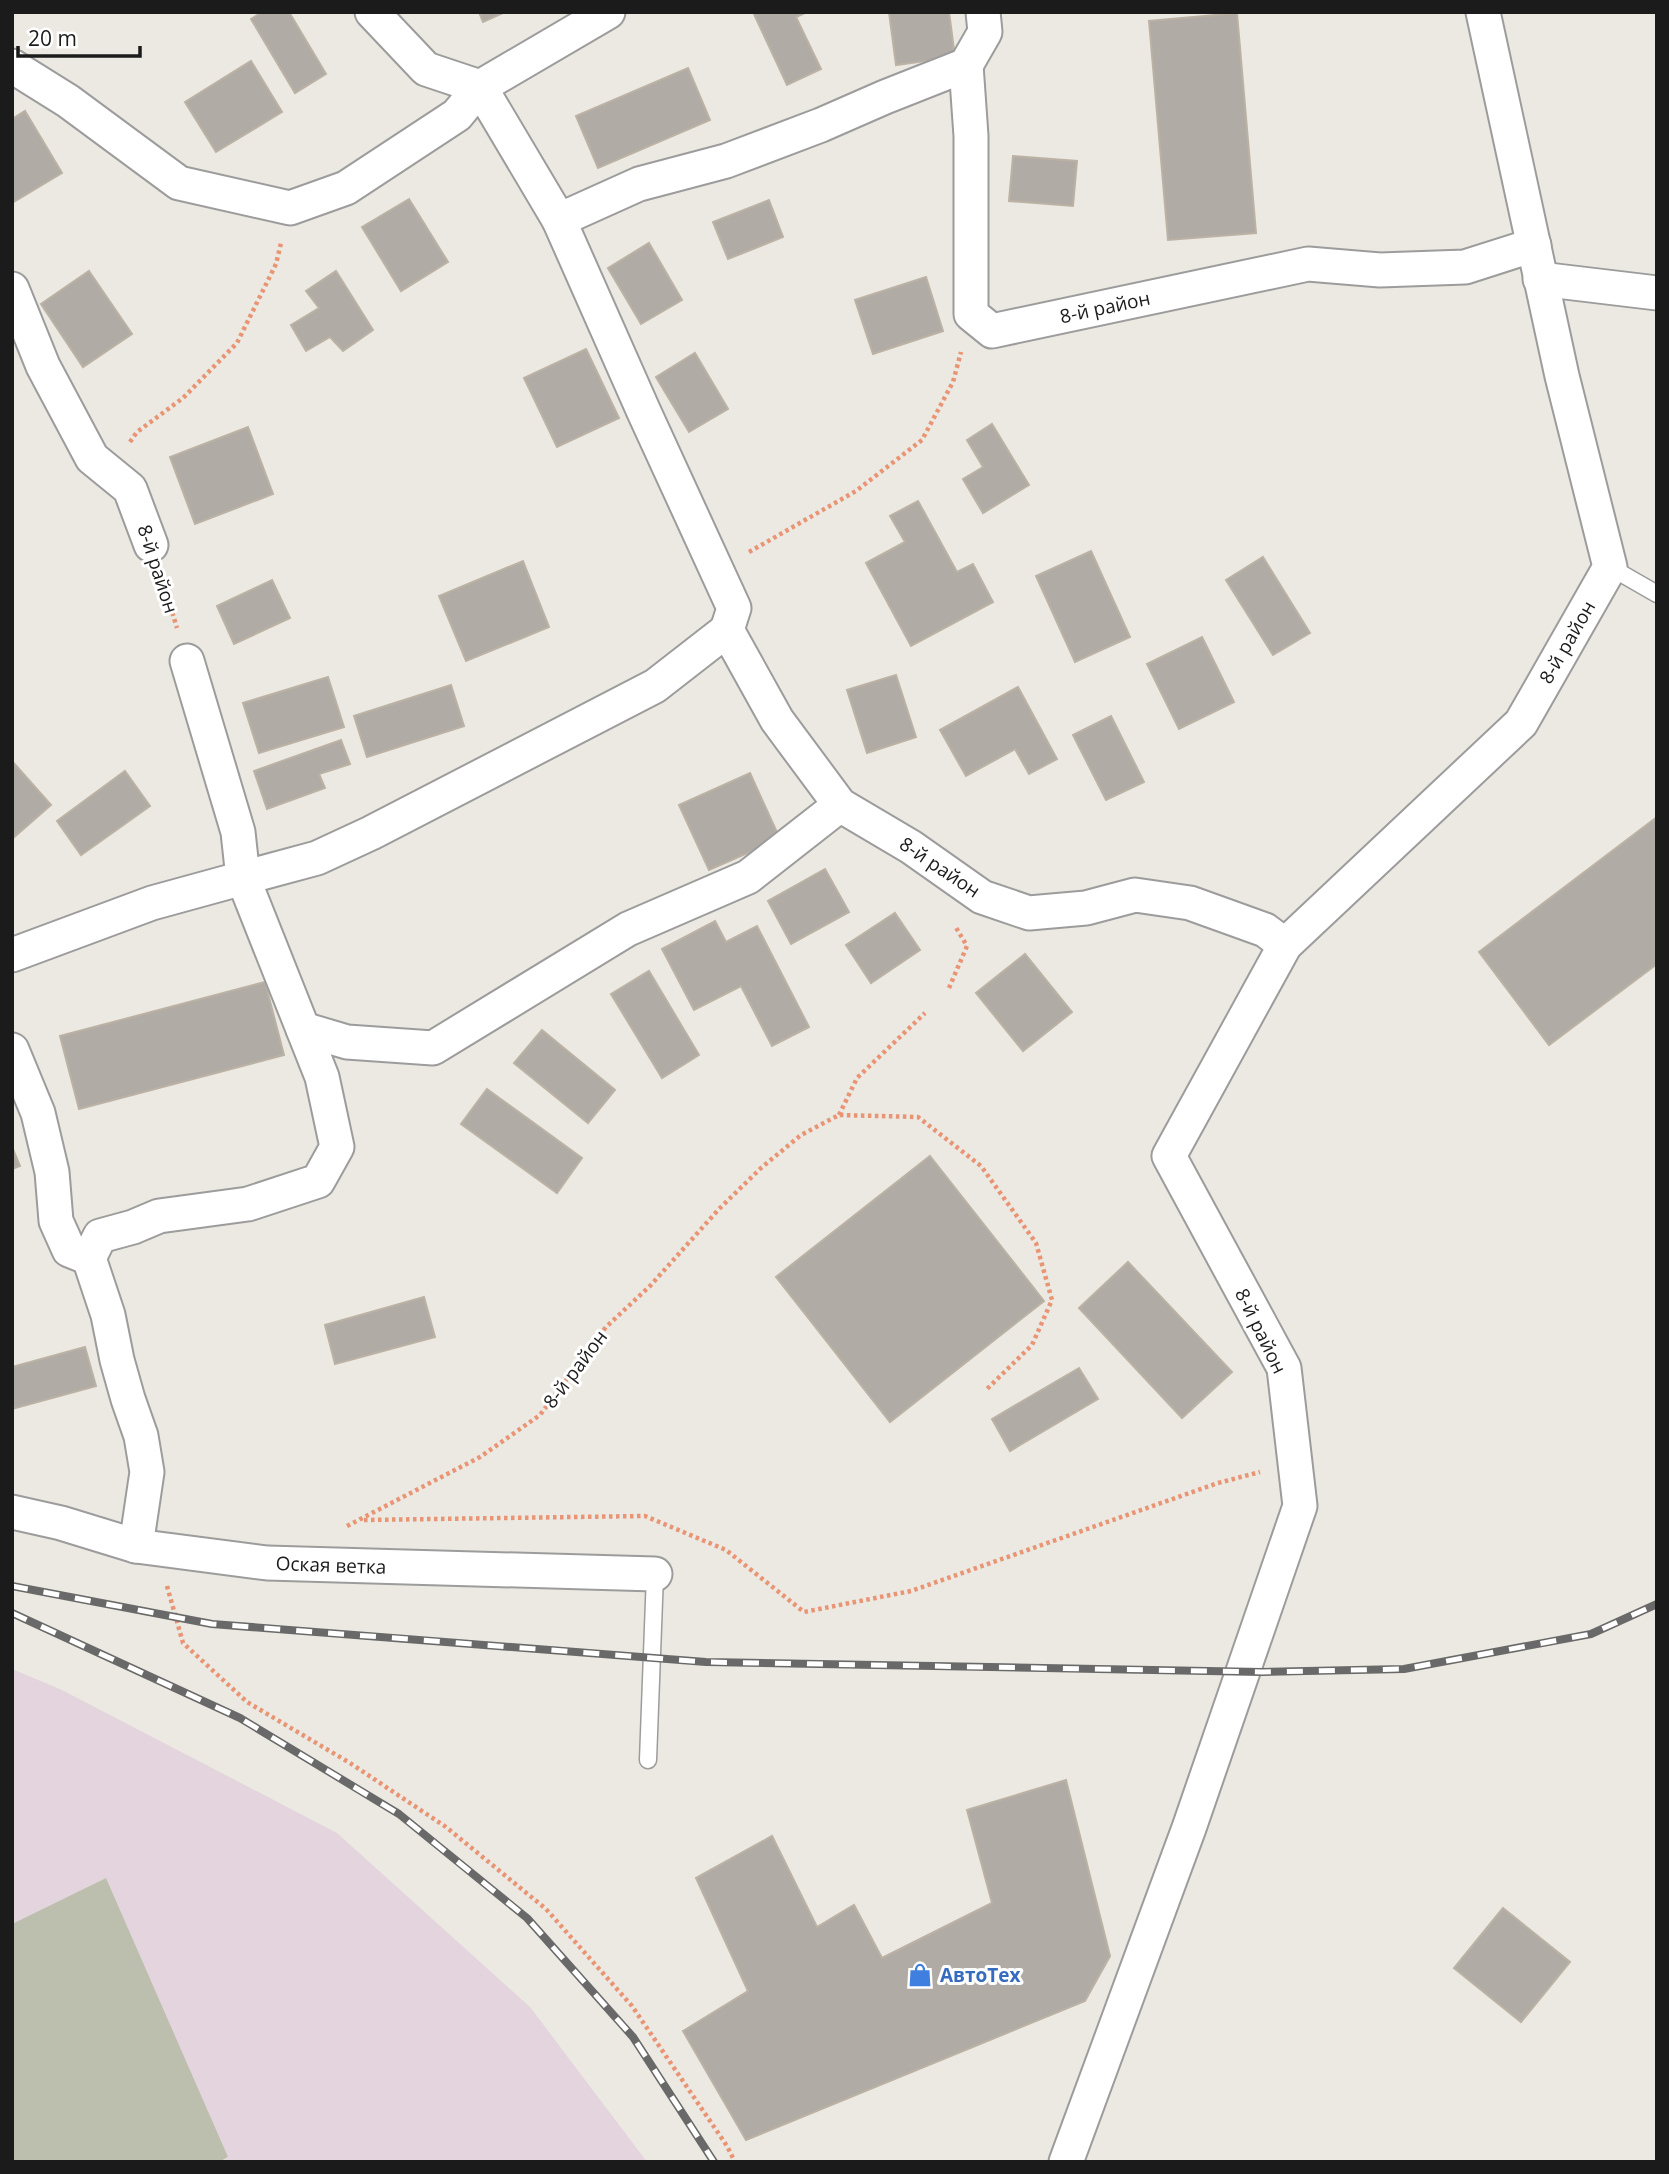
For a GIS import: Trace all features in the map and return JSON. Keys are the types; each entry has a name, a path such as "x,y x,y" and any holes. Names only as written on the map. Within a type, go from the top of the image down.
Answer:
{"street":[{"path":"12,955 152,903 317,859 655,686 727,630 734,608 559,220 480,88 426,69 372,12"},
{"path":"12,66 68,101 179,183 290,208 346,188 457,115 480,88 608,12"},
{"path":"971,314 971,136 966,65 985,32 984,12"},
{"path":"1483,12 1562,376 1610,567"},
{"path":"559,220 639,184 726,161 966,65"},
{"name":"8-й район","path":"971,314 992,331 1308,264 1380,270 1465,267 1534,245"},
{"path":"1541,279 1657,293"},
{"name":"8-й район","path":"12,289 43,366 92,458 130,489 151,545"},
{"name":"8-й район","path":"1066,2162 1189,1828 1300,1506 1284,1368 1169,1156 1285,945 1521,723 1610,567"},
{"name":"8-й район","path":"727,630 777,720 840,805 911,847 982,897 1029,913 1086,908 1135,895 1190,902 1265,930 1285,945"},
{"path":"146,1547 147,1472 141,1436 117,1360 108,1315 89,1258 100,1236 134,1227 159,1216 248,1203 318,1181 337,1147 322,1077 243,878 238,832 187,660"},
{"path":"303,1029 346,1042 433,1048 628,929 748,877 840,805"},
{"path":"12,1050 38,1113 52,1172 56,1221 69,1250 89,1258"},
{"name":"Оская ветка","path":"12,1512 146,1547 267,1563 654,1574"}],"lane":[{"path":"1610,567 1657,594"},
{"path":"648,1760 654,1574"}],"path":[{"path":"109,472 137,432 183,398 237,343 276,264 290,208"},
{"path":"718,571 856,491 922,439 953,382 971,314"},
{"name":"8-й район","path":"151,545 187,660"},
{"path":"839,1115 857,1078 925,1013"},
{"name":"8-й район","path":"335,1532 480,1457 540,1415 606,1327 650,1286 719,1209 761,1168 801,1135 839,1115 918,1117 981,1166 1036,1243 1052,1300 1032,1345 987,1389"},
{"path":"359,1520 645,1516 726,1550 804,1612 911,1591 1218,1483 1295,1463"},
{"path":"146,1547 183,1643 247,1702 350,1763 446,1827 546,1909 632,2006 735,2162"}],"shaded area":[{"path":"12,1669 62,1690 337,1833 530,2007 647,2162 219,2162 228,2158 106,1878 12,1924"},
{"path":"106,1878 228,2157 219,2162 12,2162 12,1924"}],"building":[{"path":"262,12 289,12 326,74 295,93 251,19"},
{"path":"479,12 505,12 483,22"},
{"path":"753,12 807,12 796,17 821,69 787,85"},
{"path":"889,12 949,12 955,57 896,65"},
{"path":"1237,13 1256,233 1168,240 1149,21"},
{"path":"251,61 282,112 216,152 185,102"},
{"path":"688,68 710,120 598,168 576,116"},
{"path":"25,111 62,173 12,203 12,119"},
{"path":"1013,156 1077,161 1073,206 1009,201"},
{"path":"409,199 448,262 401,291 362,227"},
{"path":"769,200 783,237 728,259 713,222"},
{"path":"649,243 682,300 641,324 608,268"},
{"path":"89,271 132,334 83,367 41,304"},
{"path":"336,271 373,330 343,351 330,337 306,351 291,325 319,308 306,291"},
{"path":"926,277 943,331 873,354 855,300"},
{"path":"586,349 619,418 557,447 524,378"},
{"path":"695,353 728,409 689,432 656,377"},
{"path":"992,424 1029,485 983,513 963,479 983,467 967,440"},
{"path":"248,427 273,494 195,524 170,457"},
{"path":"918,501 957,572 973,564 993,602 911,646 866,563 905,542 890,516"},
{"path":"1091,551 1130,637 1075,662 1036,576"},
{"path":"1263,557 1310,633 1273,655 1226,580"},
{"path":"523,561 549,627 466,661 439,596"},
{"path":"272,580 290,618 234,644 217,606"},
{"path":"1202,637 1234,702 1179,729 1147,664"},
{"path":"896,675 916,737 867,753 847,690"},
{"path":"328,677 344,727 259,753 243,703"},
{"path":"451,685 464,726 367,757 354,716"},
{"path":"1018,687 1057,759 1029,774 1015,749 966,776 940,730"},
{"path":"1111,716 1144,782 1106,800 1073,735"},
{"path":"341,740 350,764 319,774 325,788 267,809 254,771"},
{"path":"12,761 51,805 12,839"},
{"path":"125,771 150,806 81,855 57,821"},
{"path":"750,773 780,839 709,870 679,805"},
{"path":"1657,817 1657,964 1549,1045 1479,952"},
{"path":"825,869 849,912 791,944 768,901"},
{"path":"895,913 920,950 871,983 846,945"},
{"path":"715,921 726,942 757,926 809,1027 772,1046 741,986 694,1010 662,949"},
{"path":"1025,954 1072,1012 1023,1051 976,993"},
{"path":"649,971 699,1055 662,1078 611,994"},
{"path":"265,982 284,1055 79,1109 60,1036"},
{"path":"542,1030 615,1090 588,1123 514,1063"},
{"path":"487,1089 582,1158 557,1193 461,1124"},
{"path":"12,1147 20,1166 12,1169"},
{"path":"930,1156 1044,1301 890,1422 776,1277"},
{"path":"1128,1262 1232,1372 1182,1418 1079,1308"},
{"path":"424,1297 435,1337 335,1364 325,1325"},
{"path":"85,1347 96,1386 12,1409 12,1367"},
{"path":"1079,1368 1098,1399 1010,1451 992,1419"},
{"name":"АвтоТех","path":"1066,1780 1110,1956 1085,2001 746,2140 683,2031 748,1991 696,1878 772,1836 817,1927 854,1905 882,1958 992,1903 967,1810"},
{"path":"1503,1908 1570,1962 1521,2022 1454,1968"}],"railway":[{"path":"12,1586 212,1624 706,1662 1262,1672 1404,1669 1591,1634 1657,1604"},
{"path":"12,1613 240,1718 399,1814 527,1918 633,2037 714,2162"}],"place":[{"name":"АвтоТех","path":"920,1975"}]}
